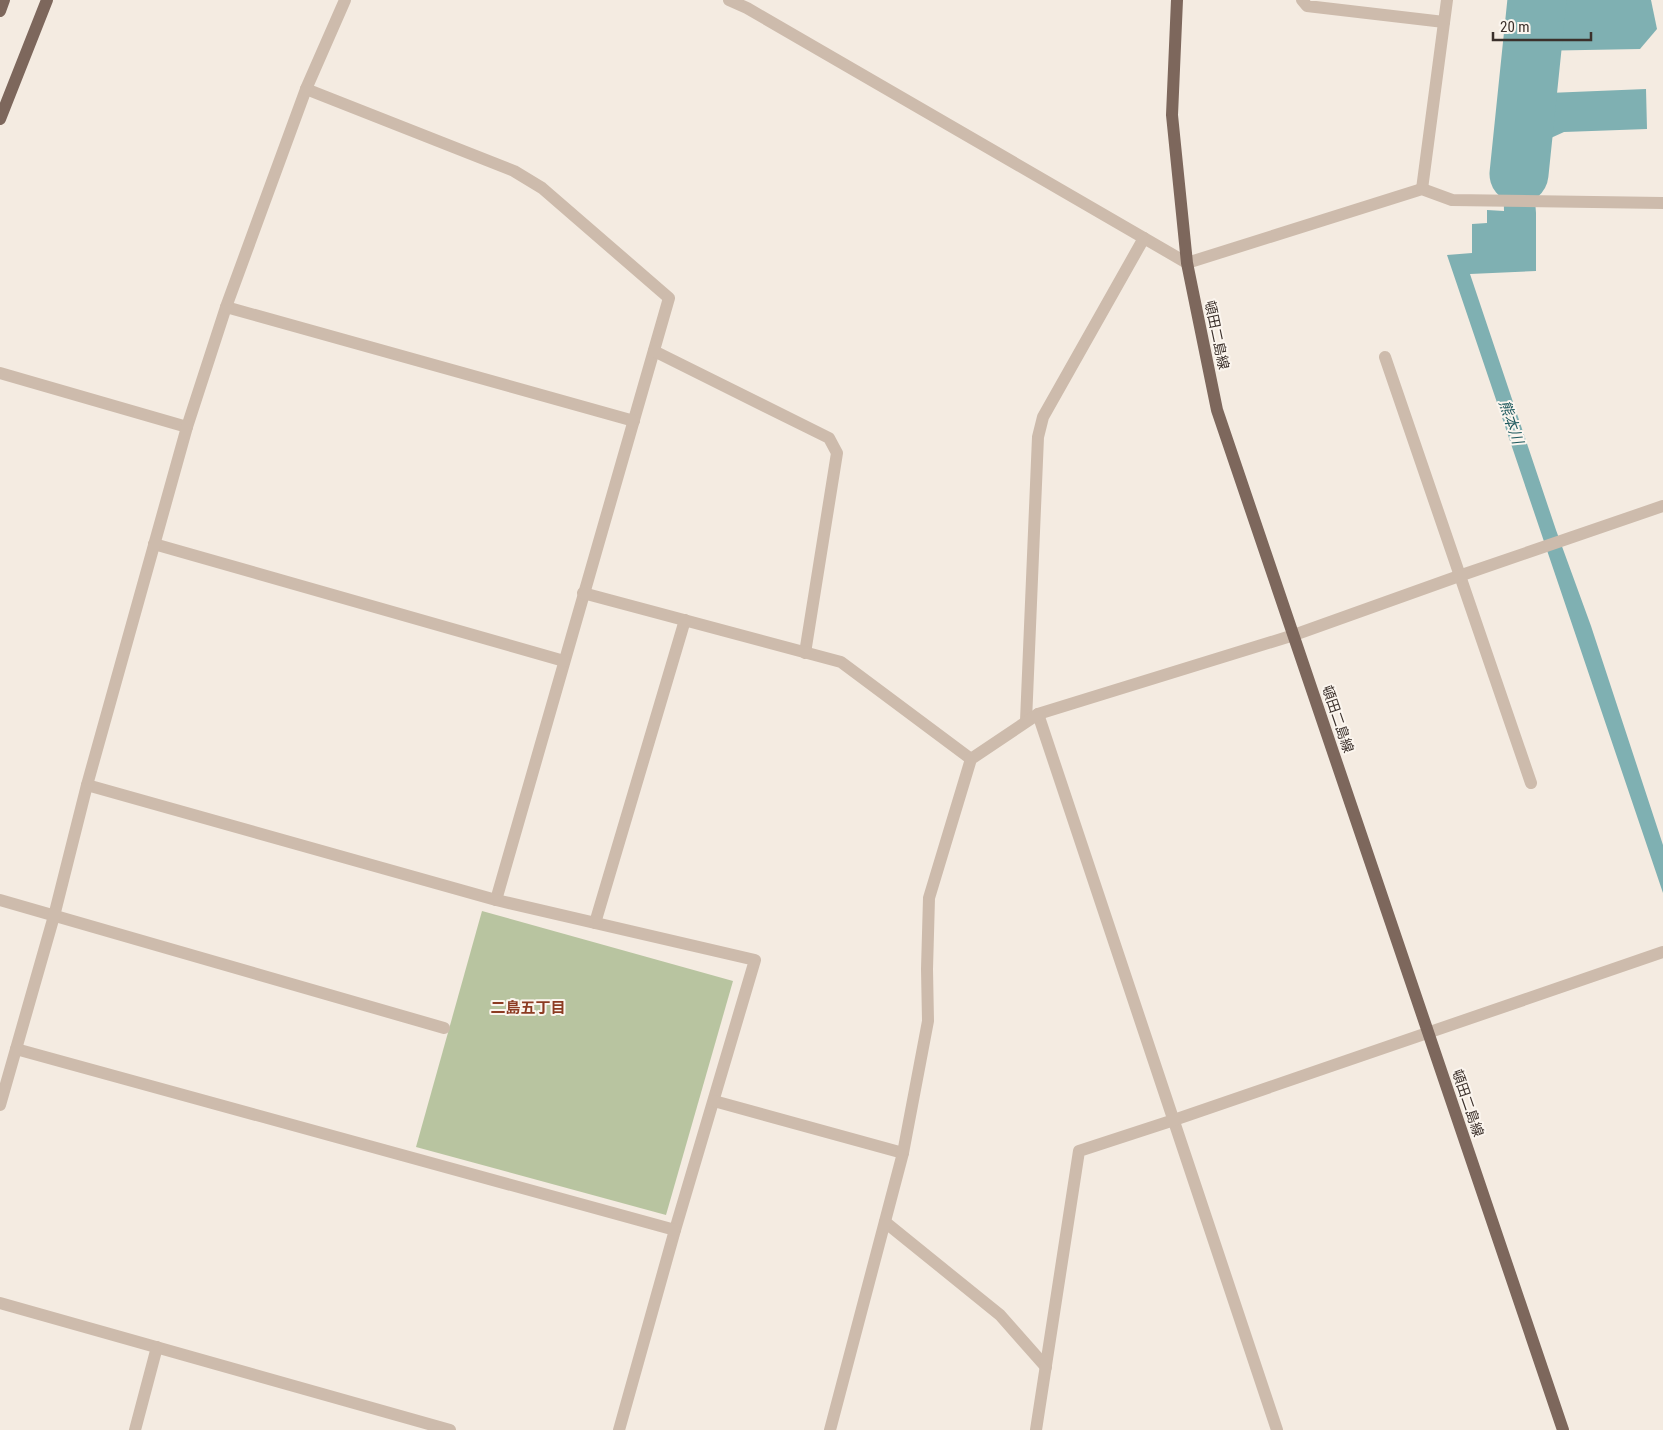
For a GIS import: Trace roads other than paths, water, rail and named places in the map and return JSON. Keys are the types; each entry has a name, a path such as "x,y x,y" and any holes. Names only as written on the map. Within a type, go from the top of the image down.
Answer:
{"main road":[{"path":"0,11 4,0"},
{"path":"0,119 47,0"},
{"name":"頓田二島線","path":"1177,0 1172,115 1187,263 1217,410 1563,1430"}],"street":[{"path":"0,1105 54,916 87,785 187,427 226,307 306,89 345,0"},
{"path":"729,0 748,4 1187,263 1422,189 1452,200 1663,203"},
{"path":"1302,0 1308,6 1444,22"},
{"path":"1422,189 1447,0"},
{"path":"306,89 514,171 542,188 669,298 496,900"},
{"path":"1026,721 1038,437 1043,417 1144,238"},
{"path":"226,307 634,421"},
{"path":"654,351 829,438 837,453 805,653"},
{"path":"1385,357 1531,783"},
{"path":"0,374 187,427"},
{"path":"830,1430 903,1153 928,1021 929,898 970,759 1038,714 1294,635 1663,506"},
{"path":"154,544 564,661"},
{"path":"583,593 841,662 970,759"},
{"path":"594,923 685,620"},
{"path":"1038,714 1277,1430"},
{"path":"87,785 496,900 755,960 675,1230 619,1430"},
{"path":"0,900 444,1028"},
{"path":"1036,1430 1079,1151 1663,952"},
{"path":"16,1049 675,1230"},
{"path":"714,1101 903,1153"},
{"path":"885,1222 1000,1315 1046,1367"},
{"path":"0,1304 450,1430"},
{"path":"135,1430 157,1348"}],"water":[{"path":"1513,0 1651,0 1657,29 1640,49 1530,51 1515,38"},
{"path":"1646,89 1647,129 1564,132 1531,147 1536,213 1536,271 1470,274 1556,530 1591,626 1663,845 1663,893 1447,255 1472,253 1472,224 1487,223 1487,210 1504,211 1501,95"}],"waterway":[{"name":"熊本川","path":"1519,174 1537,0"}],"district":[{"name":"二島五丁目","path":"528,1008"}]}
